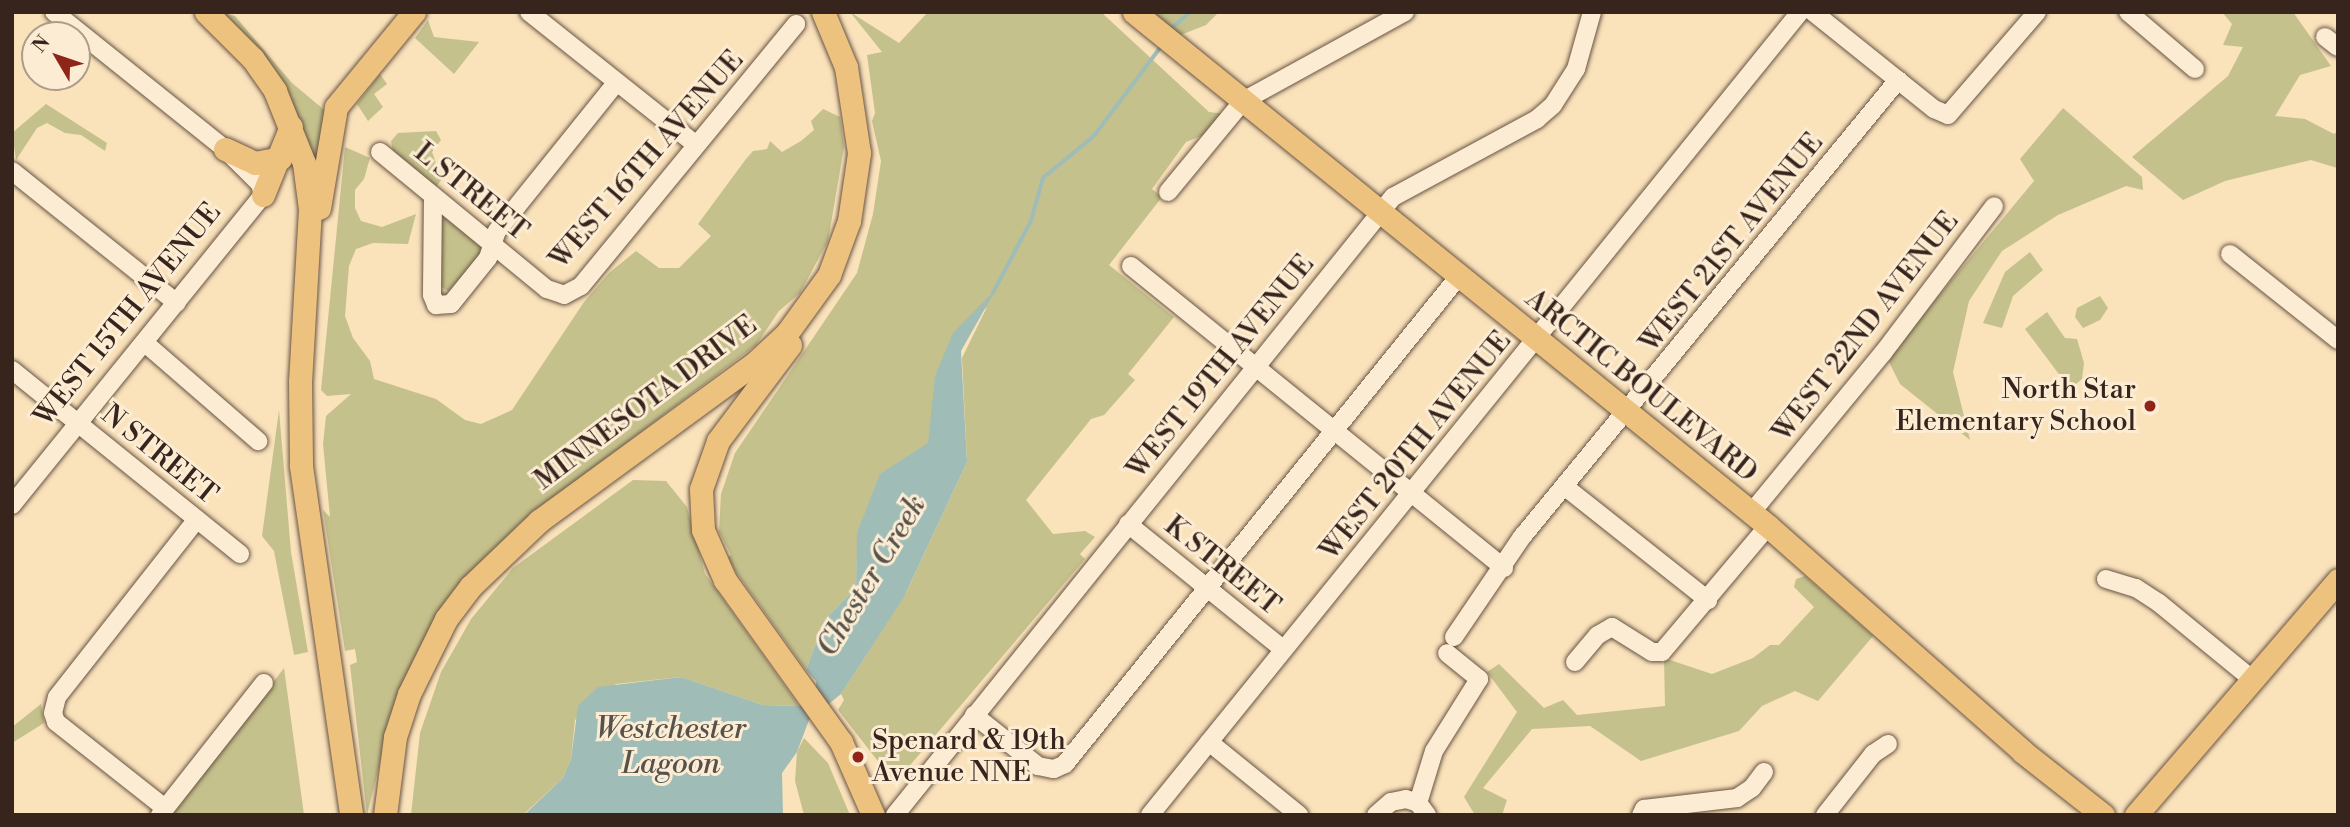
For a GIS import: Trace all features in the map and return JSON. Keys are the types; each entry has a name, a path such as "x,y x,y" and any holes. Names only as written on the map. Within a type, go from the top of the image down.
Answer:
{"main road":[{"path":"206,12 253,59 291,126 308,187 308,284"},
{"path":"351,815 301,466 300,381 308,284 336,107 414,12"},
{"name":"MINNESOTA DRIVE","path":"385,815 395,737 409,694 446,620 471,586 539,522 757,362 787,333 829,275 852,212 859,153 846,67 823,12"},
{"name":"ARCTIC BOULEVARD","path":"1134,12 1759,520 2023,752 2103,815"},
{"path":"263,195 281,158 291,126"},
{"path":"225,149 255,163 281,158"},
{"path":"829,275 788,349 718,441 705,473 701,502 703,530 715,564 841,742 871,808"},
{"path":"2136,815 2338,580"}],"street":[{"path":"54,12 225,149 260,184 263,195"},
{"path":"529,12 695,144"},
{"path":"1168,192 1243,101 1405,12"},
{"name":"WEST 19TH AVENUE","path":"895,815 1393,197 1537,119 1553,105 1576,69 1592,12"},
{"name":"WEST 20TH AVENUE","path":"1150,815 1800,12"},
{"path":"1813,12 1934,109 1948,115 2036,12"},
{"path":"2128,12 2195,69"},
{"name":"WEST 16TH AVENUE","path":"564,295 580,286 796,24"},
{"name":"WEST 21ST AVENUE","path":"1423,809 1434,751 1479,679 1450,645 1504,568 1522,537 1628,413 1898,80"},
{"path":"433,196 432,295 436,306 451,304 488,258 496,231 617,82"},
{"name":"L STREET","path":"380,152 547,289 564,295"},
{"path":"12,172 177,303"},
{"name":"WEST 15TH AVENUE","path":"12,505 263,195"},
{"name":"WEST 22ND AVENUE","path":"1575,662 1598,635 1612,627 1658,654 1707,600 1759,520 1994,206"},
{"path":"2231,254 2338,340"},
{"path":"1131,267 1504,568"},
{"path":"974,715 1038,766 1054,769 1065,764 1459,276"},
{"path":"145,343 258,441"},
{"name":"N STREET","path":"12,370 240,554"},
{"path":"1564,486 1707,600"},
{"path":"197,519 57,697 53,713 56,722 163,811 264,683"},
{"name":"K STREET","path":"1128,524 1283,649"},
{"path":"2106,579 2136,588 2158,603 2253,680"},
{"path":"1209,742 1299,815"},
{"path":"1825,815 1873,754 1888,744"},
{"path":"1641,815 1644,809 1737,798 1752,788 1764,772"},
{"path":"871,808 886,806 911,794"},
{"path":"1376,815 1399,799 1423,809"}],"shaded area":[{"path":"220,12 235,16 292,83 328,113 318,164 308,168"},
{"path":"850,12 899,43 928,12 1101,12 1209,112 1225,114 1206,134 1186,142 1152,189 1162,197 1109,265 1174,317 1128,374 1135,380 1104,415 1091,419 1026,500 1053,534 1085,531 1095,537 1080,554 1085,559 895,783 838,710 844,700 841,694 906,593 967,462 962,358 987,307 966,327 928,456 857,551 856,588 825,619 806,670 726,558 731,555 719,532 721,494 735,453 857,273 873,214 881,161 872,121 875,113 867,55 882,52"},
{"path":"1149,12 1219,12 1206,25 1178,36"},
{"path":"2222,12 2293,12 2331,66 2300,75 2275,116 2305,119 2334,134 2338,131 2337,168 2311,160 2225,181 2183,200 2132,157 2228,76 2243,47 2223,45 2232,24"},
{"path":"428,20 434,37 479,42 454,74 415,38"},
{"path":"380,74 387,84 374,94 383,107 368,121 357,104"},
{"path":"46,104 107,143 105,151 81,135 65,133 47,123 37,128 16,160 12,133"},
{"path":"2063,108 2142,177 2143,190 2126,186 2058,215 2002,251 1969,301 1953,372 1970,440 1900,384 1887,358 2034,181 2020,159"},
{"path":"823,109 840,117 844,147 828,241 800,293 779,311 756,345 518,525 392,715 367,815 350,665 357,662 355,649 345,651 323,510 330,517 323,444 326,416 351,394 327,396 321,390 345,147 370,158 364,179 355,190 355,208 361,221 382,227 416,214 408,244 373,243 356,249 349,266 345,316 353,338 370,361 374,379 436,399 465,420 481,424 512,410 584,302 609,273 636,251 659,268 679,268 711,236 698,224 753,151 767,149 770,141 782,152 801,141 814,130 811,121"},
{"path":"436,131 441,140 432,152 442,179 436,187 393,152 391,141 398,133"},
{"path":"447,217 482,246 483,253 450,292 441,287 440,221"},
{"path":"2030,252 2043,270 2013,296 2002,328 1983,323 2005,272"},
{"path":"2100,296 2108,308 2100,320 2083,328 2075,317 2077,308"},
{"path":"2047,312 2065,338 2077,339 2084,363 2082,379 2070,389 2025,329"},
{"path":"279,410 291,552 308,652 294,655 274,551 262,536"},
{"path":"633,480 666,481 687,507 705,574 799,706 763,705 681,677 616,684 575,720 571,759 563,778 525,813 411,815 420,733 441,672 471,619 513,568"},
{"path":"1805,576 1873,636 1818,701 1795,691 1762,706 1739,731 1641,761 1590,726 1532,729 1483,788 1507,800 1502,815 1475,815 1464,797 1517,712 1487,672 1499,664 1544,708 1563,700 1577,715 1665,706 1664,658 1712,674 1753,658 1770,645 1779,645 1814,607 1794,587 1796,579"},
{"path":"284,668 304,815 172,815"},
{"path":"41,704 44,723 12,743 12,727"},
{"path":"804,738 828,763 850,815 804,815 795,781 797,752"}],"water":[{"name":"Westchester Lagoon","path":"996,289 961,351 967,462 904,597 841,694 809,720 797,752 782,773 783,815 516,815 526,813 563,778 571,759 578,706 598,687 681,677 763,705 799,706 816,692 816,681 806,670 825,619 856,588 857,533 880,474 928,443 935,376 953,333"}],"waterway":[{"name":"Chester Creek","path":"1171,29 1190,12"},
{"name":"Chester Creek","path":"993,293 1031,221 1043,178 1094,136 1160,48"}],"place":[{"name":"North Star Elementary School","path":"2150,406"},
{"name":"Spenard & 19th Avenue NNE","path":"858,757"}]}
